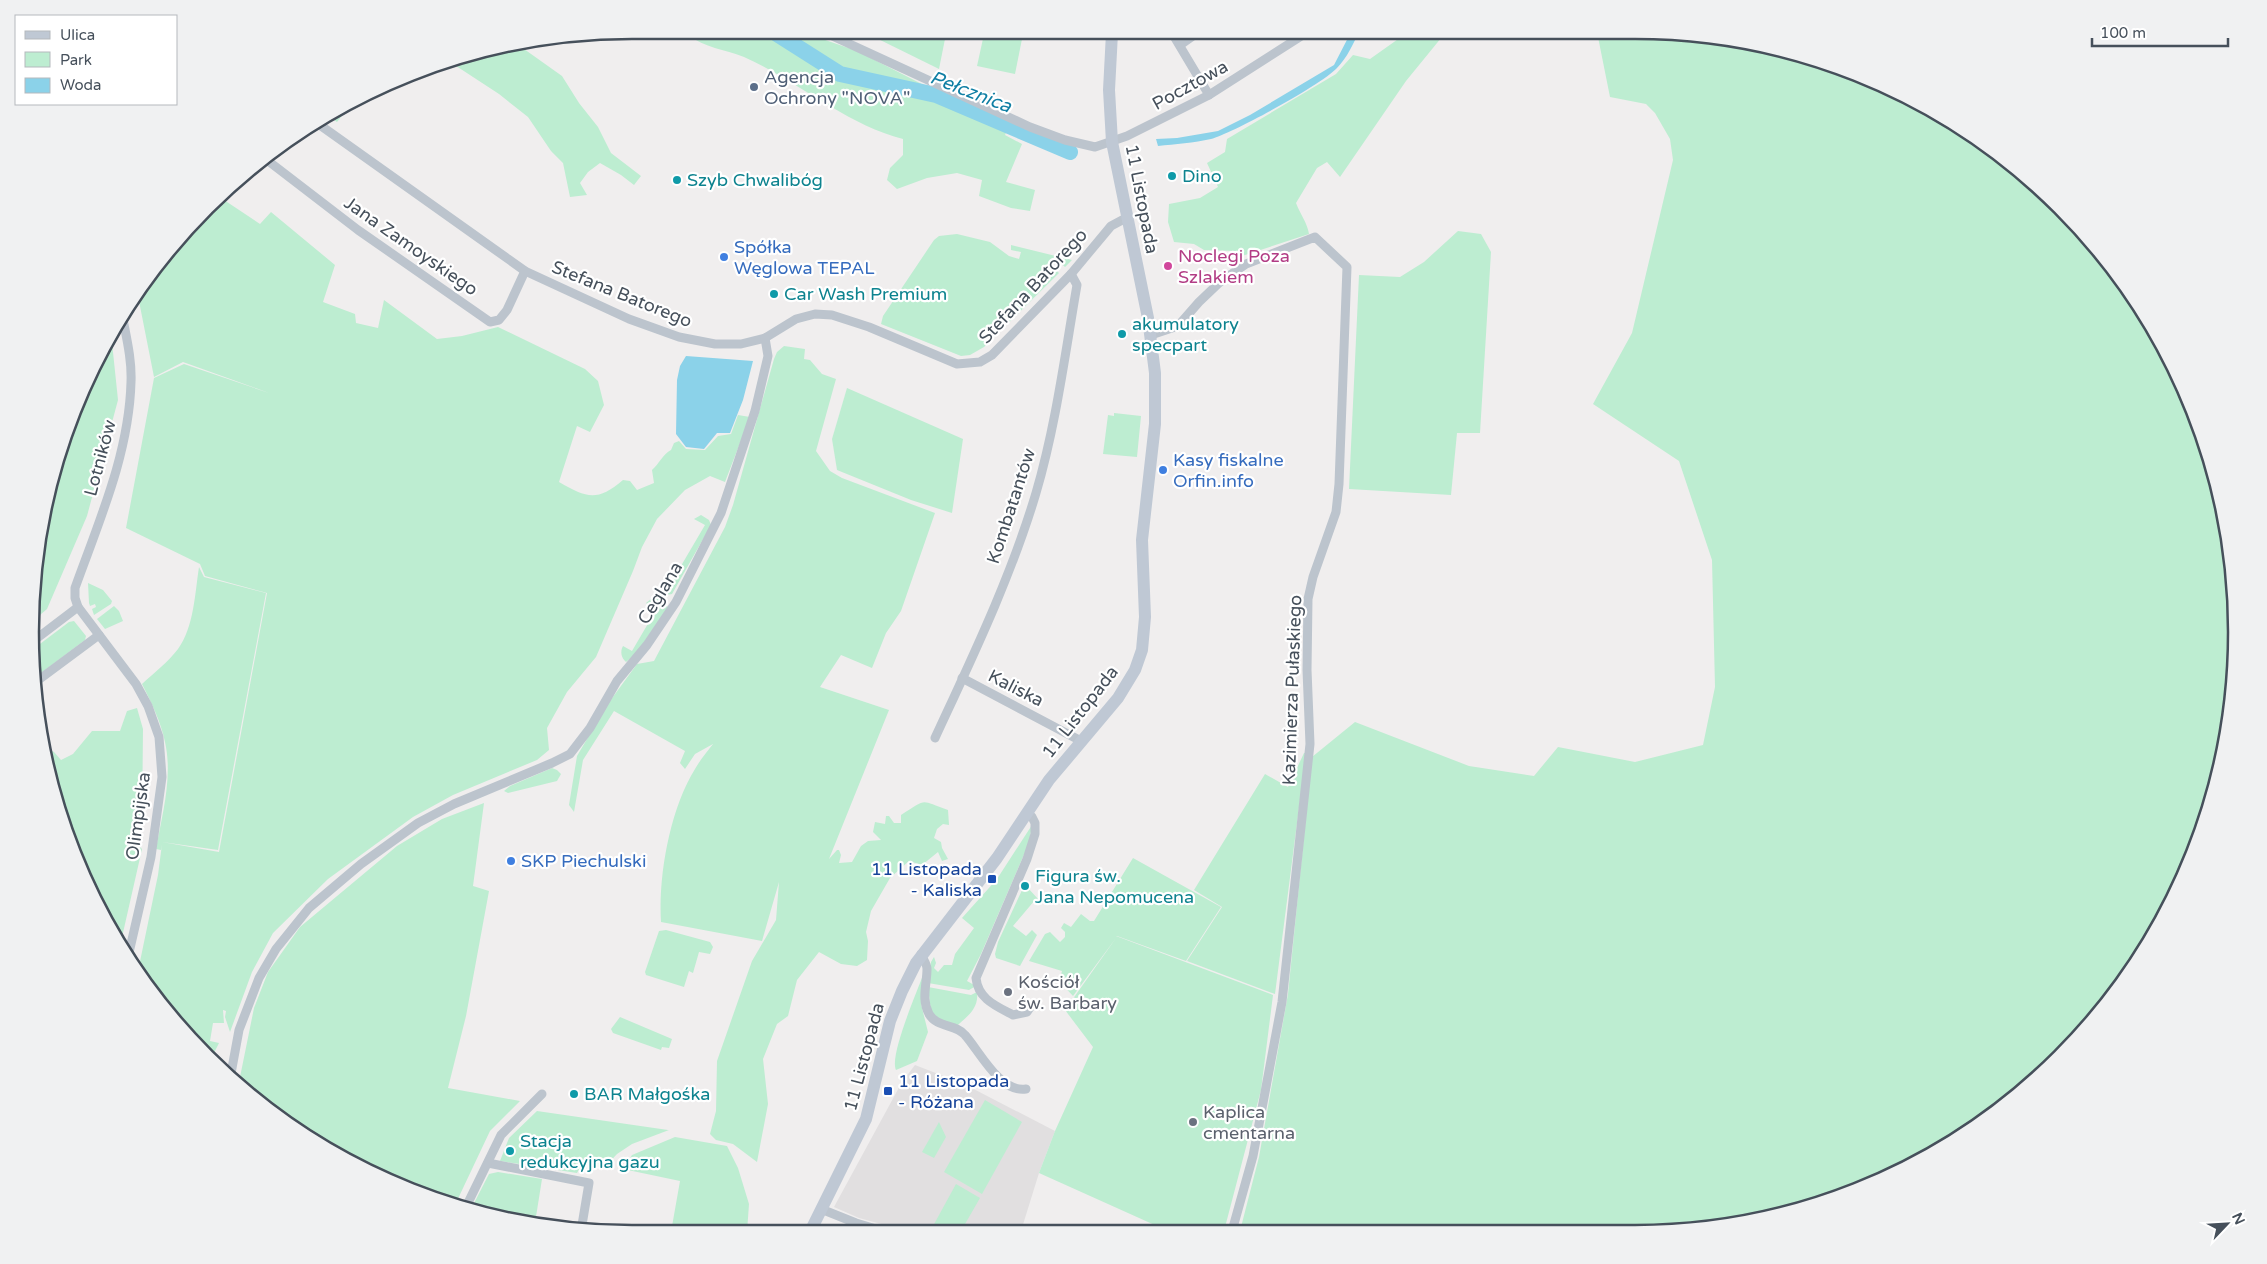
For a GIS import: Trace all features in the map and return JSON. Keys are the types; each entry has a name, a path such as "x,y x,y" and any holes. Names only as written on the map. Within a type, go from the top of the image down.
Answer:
{"main road":[{"name":"11 Listopada","path":"813,1225 866,1119 890,1021 902,991 921,954 978,885 1049,780 1126,688 1135,670 1144,639 1141,547 1156,403 1151,335 1112,142 1110,84 1112,39"}],"street":[{"name":"Pocztowa","path":"839,39 1030,127 1065,140 1095,147 1112,142 1209,95 1295,39"},
{"path":"1176,39 1209,95"},
{"path":"1180,45 1189,39"},
{"name":"Stefana Batorego","path":"323,126 525,271 629,319 694,341 715,344 741,344 765,338 796,319 815,314 832,315 869,327 957,364 980,362 992,355 1071,274 1111,226 1126,218"},
{"name":"Jana Zamoyskiego","path":"270,162 358,230 490,322 499,320 507,310 525,271"},
{"name":"Kazimierza Pułaskiego","path":"1151,335 1178,326 1220,282 1246,264 1315,238 1347,267 1339,484 1336,512 1313,577 1308,599 1307,670 1310,744 1282,1002 1253,1156 1233,1225"},
{"name":"Kombatantów","path":"935,738 1020,538 1045,459 1077,285 1071,274"},
{"name":"Lotników","path":"78,607 75,598 75,588 112,486 129,420 131,374 124,326"},
{"name":"Ceglana","path":"232,1069 239,1030 255,987 267,963 296,923 322,896 398,836 426,819 480,792 552,763 572,752 590,728 617,681 647,645 676,602 720,513 755,411 768,356 765,338"},
{"path":"39,637 78,607"},
{"name":"Olimpijska","path":"78,607 136,684 148,706 159,737 162,777 151,857 130,948"},
{"path":"41,678 99,635"},
{"name":"Kaliska","path":"962,678 1081,741"},
{"path":"1027,812 1036,824 1035,834 976,978 977,989 984,997 1013,1015 1027,1012 1031,1006"},
{"path":"921,954 927,967 925,1003 930,1016 939,1024 963,1033 985,1061 991,1072 1020,1090 1026,1090"},
{"path":"468,1202 501,1135 542,1094"},
{"path":"488,1163 589,1183 582,1223"},
{"path":"821,1209 863,1225"}],"shaded area":[{"path":"915,1065 964,1084 1055,1131 1039,1173 1023,1225 885,1225 859,1218 834,1207 902,1082"}],"green space":[{"path":"694,39 822,39 857,51 961,104 1009,126 1005,135 1022,144 1006,182 1035,190 1030,211 1011,208 979,196 982,180 957,173 927,178 897,189 887,180 890,168 903,155 903,139 882,132 841,113 744,57 708,46"},
{"path":"878,39 945,39 939,69"},
{"path":"983,39 1022,39 1015,74 977,66"},
{"path":"1398,39 1440,39 1406,81 1340,177 1327,162 1317,168 1296,203 1309,234 1242,256 1236,251 1204,250 1194,244 1174,242 1168,222 1169,204 1200,198 1218,187 1207,163 1225,152 1227,139 1336,74 1353,55 1370,59"},
{"path":"1598,39 1674,40 1712,44 1751,50 1826,70 1862,84 1932,118 1996,161 2054,213 2106,271 2149,335 2183,405 2197,441 2217,516 2227,593 2227,671 2217,748 2197,823 2183,859 2149,929 2106,993 2081,1023 2026,1078 1996,1103 1932,1146 1862,1180 1826,1194 1751,1214 1674,1224 1242,1225 1259,1157 1288,994 1312,757 1355,722 1469,766 1534,776 1558,747 1635,762 1703,745 1715,687 1712,560 1679,461 1593,404 1632,333 1673,160 1670,139 1655,113 1646,104 1610,97"},
{"path":"524,49 562,76 579,103 598,127 611,153 641,176 634,185 600,163 588,172 580,183 587,195 570,197 563,163 551,151 528,117 499,94 456,66"},
{"path":"344,114 337,122 333,119"},
{"path":"225,201 260,224 271,212 335,265 323,302 355,314 356,323 378,328 384,300 437,339 462,336 498,327 585,369 598,381 604,405 590,432 577,426 559,482 577,492 599,495 623,480 630,481 637,490 654,483 652,470 671,450 674,443 679,441 686,449 705,450 718,436 731,434 738,415 750,417 725,482 710,476 685,490 657,519 642,547 596,657 567,692 547,728 549,750 537,760 453,795 413,817 328,879 273,933 252,972 230,1032 225,1017 226,1011 223,1010 224,1023 213,1023 210,1041 219,1043 214,1052 186,1023 140,963 158,875 162,844 161,850 156,849 166,796 168,769 161,727 142,684 170,658 183,640 191,620 199,567 204,577 266,593 218,850 162,842 219,852 267,593 205,576 200,564 126,528 154,378 184,364 269,393 183,362 154,377 139,302 186,241"},
{"path":"1458,231 1481,234 1491,252 1480,433 1457,433 1451,495 1349,489 1359,275 1400,277 1424,262"},
{"path":"957,234 990,242 1009,256 1019,259 1021,252 1011,250 1011,245 1072,260 1065,267 1058,260 1052,266 1059,273 984,347 970,355 961,356 881,324 883,316 934,240 939,236"},
{"path":"112,346 118,400 87,516 47,609 39,615 44,555 50,516 59,478 70,441 84,405"},
{"path":"784,346 805,349 804,359 810,360 822,374 836,379 816,451 830,471 842,478 935,513 901,611 886,633 872,668 841,655 820,687 889,710 829,859 839,850 841,855 839,863 852,862 861,846 868,841 881,840 873,832 875,822 885,824 886,816 889,816 894,823 901,823 901,815 924,802 948,810 949,825 943,824 937,829 934,838 941,842 948,859 942,861 938,852 922,865 909,861 890,878 871,911 866,932 868,941 867,960 857,966 841,964 819,952 797,980 788,1016 777,1024 763,1059 768,1104 757,1162 733,1144 716,1140 710,1134 716,1111 717,1061 752,961 776,920 779,882 762,941 661,922 664,864 672,823 686,785 713,744 695,754 685,769 680,763 685,751 614,711 583,760 574,812 569,805 577,756 607,705 637,664 654,661 725,527 733,505 774,359 777,352"},
{"path":"847,388 963,439 952,513 911,500 837,470 832,439"},
{"path":"1114,413 1141,416 1137,457 1103,454 1108,415 1114,416"},
{"path":"701,515 709,520 711,525 672,594 667,595 661,590 660,584 668,588 705,525 694,519"},
{"path":"88,583 103,590 112,601 111,604 94,615 92,609 96,607 95,604 90,606 89,603"},
{"path":"651,599 658,599 668,607 636,654 626,662 622,656 622,648 623,646 632,651 656,610 646,603"},
{"path":"114,606 119,611 123,621 105,629 97,619"},
{"path":"74,621 86,636 85,640 40,674 39,644 69,622"},
{"path":"137,708 143,729 142,825 136,843 142,849 122,936 100,894 70,823 51,750 61,760 73,754 92,731 120,731 127,711"},
{"path":"1304,753 1306,753 1275,994 1187,961 1222,907 1194,890 1265,774 1288,787"},
{"path":"552,768 561,774 557,781 508,793 504,791 510,786"},
{"path":"484,803 473,886 489,891 466,1016 448,1088 520,1101 490,1131 458,1199 405,1180 335,1146 271,1103 240,1077 254,1008 268,972 300,927 397,846 442,819"},
{"path":"1032,825 1029,843 981,954 967,981 976,986 969,990 928,983 931,962 934,957 936,963 934,968 938,972 944,965 952,965 955,954 974,928 962,918 997,879"},
{"path":"1133,858 1221,907 1186,961 1116,936 1273,995 1261,1090 1226,1225 1155,1225 1039,1173 1055,1131 1093,1047 1065,1010 1116,938 1073,996 1059,981 1062,971 1029,961 1045,934 1050,932 1060,942 1065,937 1065,932 1061,928 1064,923 1071,927 1081,914 1090,921 1094,921"},
{"path":"1027,887 1039,902 1035,900 1013,926 1026,936 1032,930 1037,935 1020,966 996,958 995,954 998,942 1023,888"},
{"path":"666,930 710,942 713,947 710,954 699,952 693,973 689,971 684,987 646,975 645,972 659,931"},
{"path":"923,975 921,1004 928,1032 917,1061 896,1070 896,1052"},
{"path":"928,987 971,995 977,992 976,1003 971,1012 956,1027 944,1023 931,1012"},
{"path":"620,1017 672,1039 669,1048 662,1047 661,1050 613,1033 611,1029"},
{"path":"985,1100 1022,1122 982,1194 944,1172"},
{"path":"537,1111 669,1130 632,1144 617,1154 604,1168 582,1164 577,1173 500,1161 509,1138"},
{"path":"939,1122 946,1137 934,1158 922,1152"},
{"path":"675,1137 727,1146 738,1168 749,1204 748,1225 672,1225 680,1181 623,1169 632,1155"},
{"path":"498,1172 542,1179 536,1217 474,1204 489,1174"},
{"path":"956,1184 980,1198 964,1225 934,1225"}],"water":[{"path":"1347,39 1356,39 1341,64 1328,76 1276,108 1238,128 1211,139 1158,146 1156,139 1177,138 1218,131 1250,115 1334,65"},
{"path":"686,356 753,361 743,400 730,433 717,433 704,449 686,447 676,434 677,380 680,366"}],"waterway":[{"name":"Pełcznica","path":"785,39 840,74 936,95 1070,152"}],"place":[{"name":"Agencja Ochrony \"NOVA\"","path":"754,87"},
{"name":"Dino","path":"1172,176"},
{"name":"Szyb Chwalibóg","path":"677,180"},
{"name":"Spółka Węglowa TEPAL","path":"724,257"},
{"name":"Noclegi Poza Szlakiem","path":"1168,266"},
{"name":"Car Wash Premium","path":"774,294"},
{"name":"akumulatory specpart","path":"1122,334"},
{"name":"Kasy fiskalne Orfin.info","path":"1163,470"},
{"name":"SKP Piechulski","path":"511,861"},
{"name":"11 Listopada - Kaliska","path":"992,879"},
{"name":"Figura św. Jana Nepomucena","path":"1025,886"},
{"name":"Kościół św. Barbary","path":"1008,992"},
{"name":"11 Listopada - Różana","path":"888,1091"},
{"name":"BAR Małgośka","path":"574,1094"},
{"name":"Kaplica cmentarna","path":"1193,1122"},
{"name":"Stacja redukcyjna gazu","path":"510,1151"}]}
